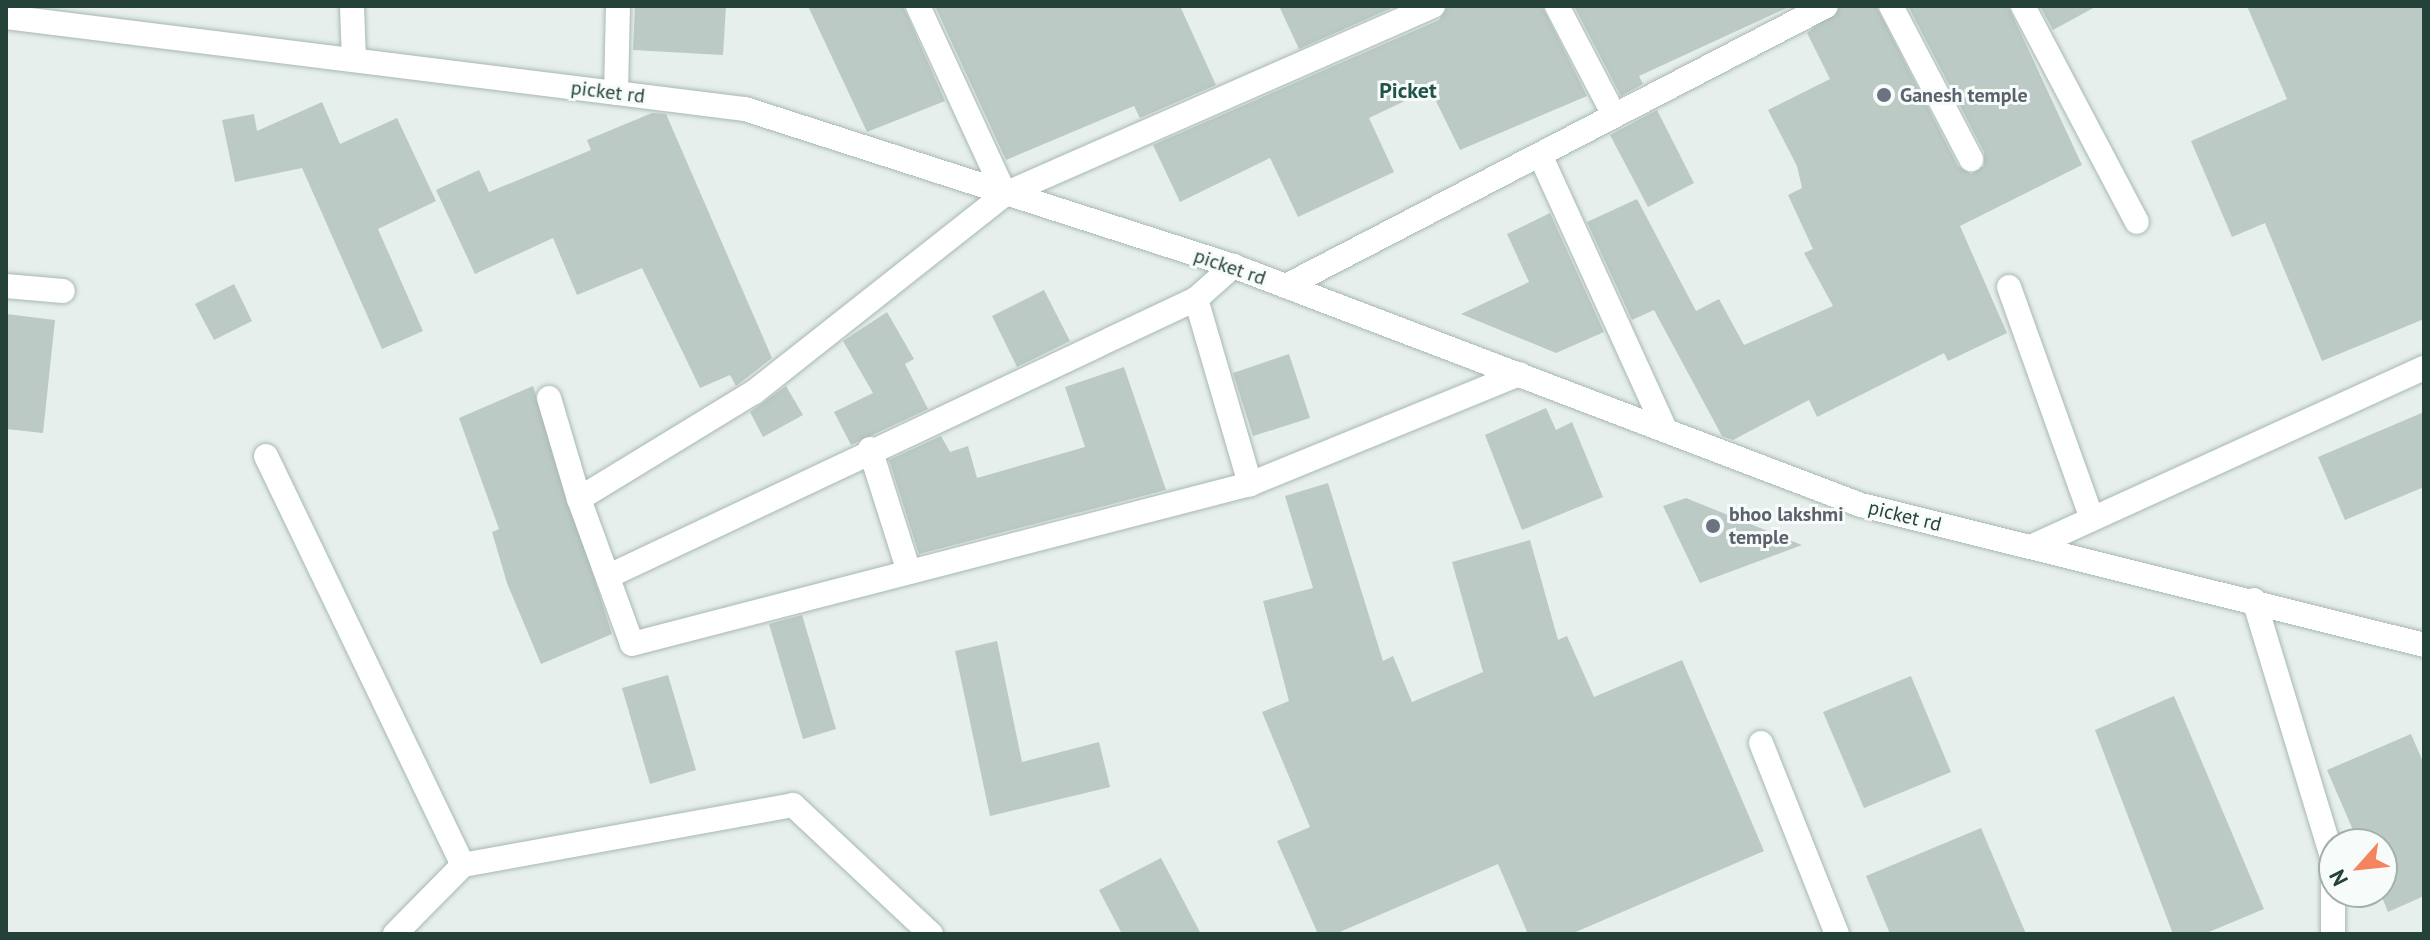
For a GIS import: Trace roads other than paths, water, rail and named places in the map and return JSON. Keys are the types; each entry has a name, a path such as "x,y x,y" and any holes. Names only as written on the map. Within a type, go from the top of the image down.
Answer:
{"street":[{"path":"352,6 354,60"},
{"path":"616,93 618,6"},
{"path":"918,6 1005,194"},
{"path":"579,499 754,392 1005,194 1433,6"},
{"path":"1557,6 1614,115"},
{"path":"1286,286 1541,157 1614,115 1826,6"},
{"path":"1891,6 1971,159"},
{"path":"2023,6 2137,222"},
{"name":"picket rd","path":"6,17 745,109 1233,266 1861,505 2254,600 2424,645"},
{"path":"1541,157 1665,429"},
{"path":"611,575 870,449 1196,299 1233,266"},
{"path":"6,286 63,291"},
{"path":"2009,287 2092,519"},
{"path":"1196,299 1250,484"},
{"path":"2033,546 2424,368"},
{"path":"549,398 579,499 611,575 632,644 1250,484 1519,374"},
{"path":"870,449 909,572"},
{"path":"266,456 463,865"},
{"path":"2254,600 2333,860 2333,934"},
{"path":"1761,743 1837,934"},
{"path":"395,934 463,865 793,805 931,934"}],"place":[{"name":"Ganesh temple","path":"1884,95"},
{"name":"bhoo lakshmi temple","path":"1713,526"}],"district":[{"name":"Picket","path":"1408,91"}]}
